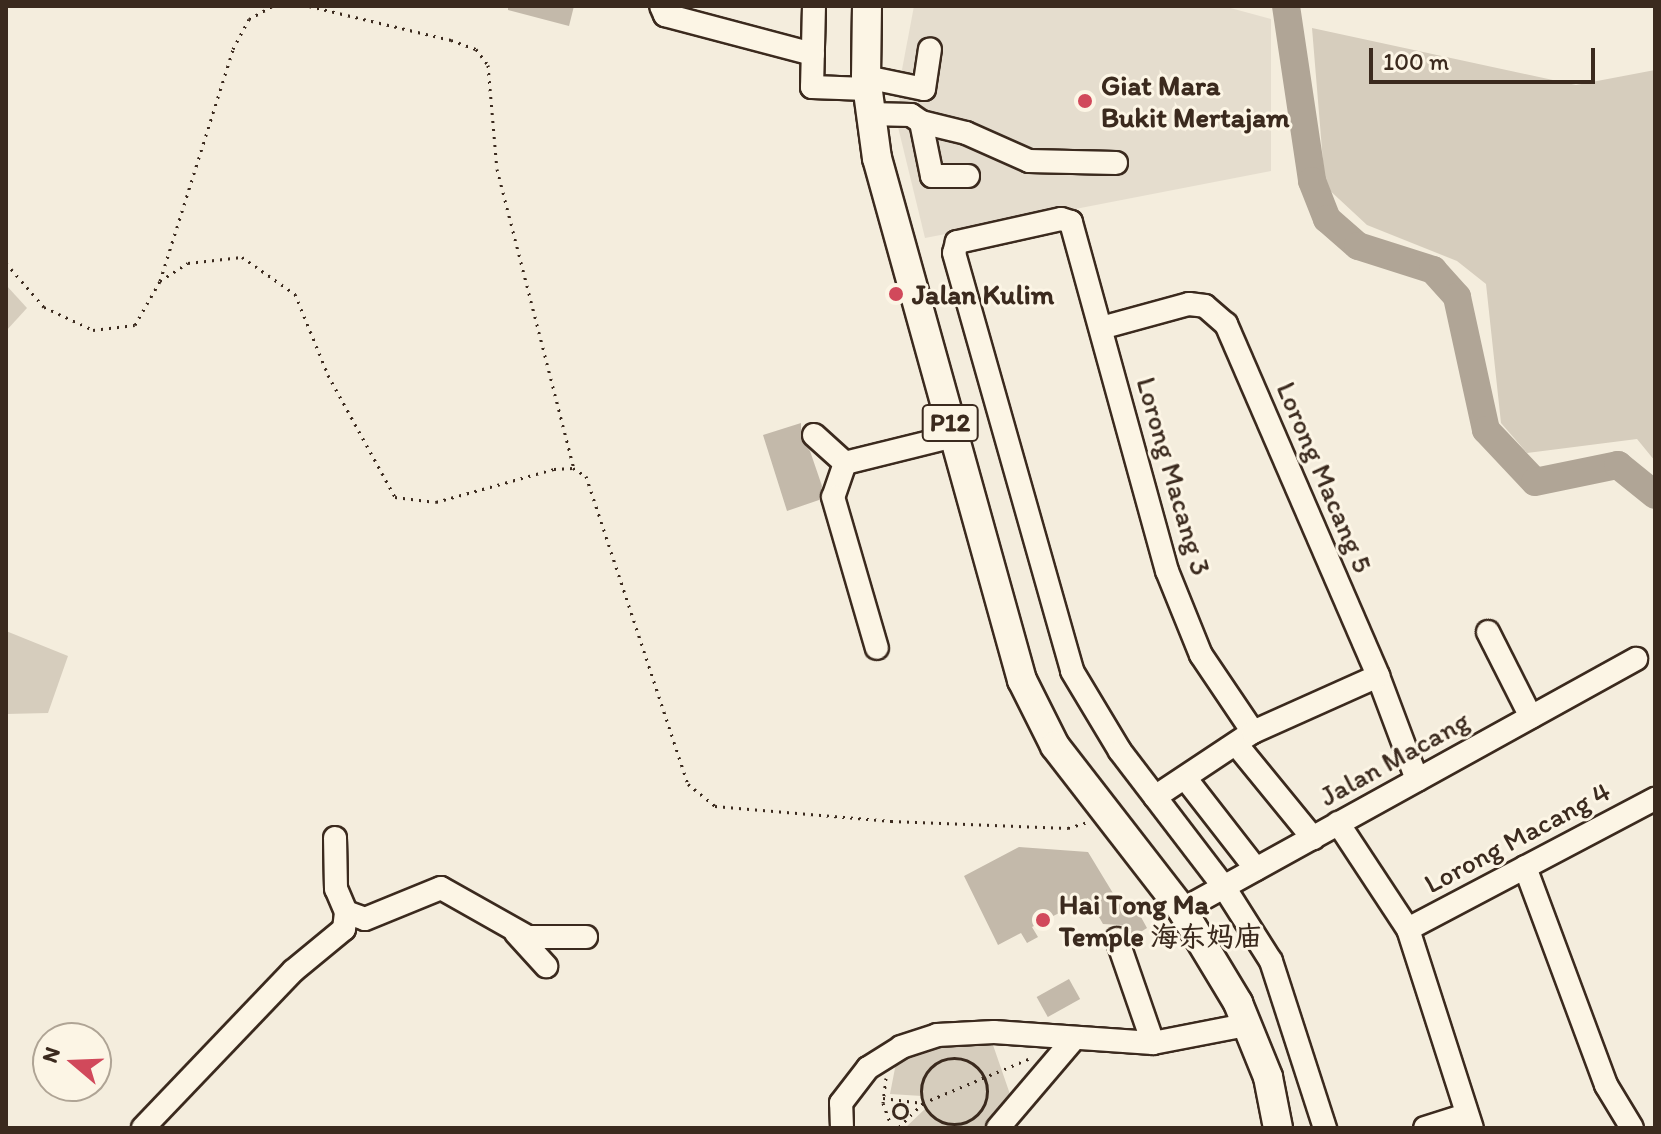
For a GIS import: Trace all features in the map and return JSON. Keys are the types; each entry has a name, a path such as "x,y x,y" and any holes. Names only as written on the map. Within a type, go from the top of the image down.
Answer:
{"main road":[{"name":"P12","path":"867,6 867,94 954,436 1022,680 1055,746 1182,910 1246,1025 1268,1077 1278,1128"}],"street":[{"path":"661,6 665,15 813,54"},
{"path":"814,6 812,87 867,94 924,89 930,49"},
{"path":"914,90 916,118 932,176 968,176"},
{"path":"867,94 916,118 966,133 1029,161 1116,163"},
{"name":"Lorong Macang 3","path":"1155,797 1120,751 1072,671 954,253 957,242 1061,219 1071,222 1167,571 1201,655 1245,738 1313,838"},
{"name":"Lorong Macang 5","path":"1101,328 1189,304 1205,306 1226,324 1378,676 1417,780"},
{"path":"814,435 845,463"},
{"path":"845,463 954,436"},
{"path":"845,463 833,497 877,648"},
{"path":"1488,632 1531,717"},
{"name":"Jalan Macang","path":"1182,910 1636,659"},
{"path":"1325,1128 1271,961 1224,887 1155,797 1245,738 1378,676"},
{"path":"1186,779 1256,869"},
{"name":"Lorong Macang 4","path":"1408,929 1655,799"},
{"path":"1338,823 1408,929 1469,1121 1425,1128"},
{"path":"143,1128 293,971 344,929 346,912 336,889 335,838"},
{"path":"1525,867 1606,1085 1632,1128"},
{"path":"346,912 365,919 441,888 528,937 586,937"},
{"path":"512,930 546,966"},
{"path":"1117,939 1153,1043"},
{"path":"842,1128 841,1103 851,1085 891,1053 937,1035 994,1032 1073,1040 1153,1043 1246,1025"},
{"path":"998,1128 1073,1040"}],"path":[{"path":"6,263 44,307 93,330 135,325 160,281 233,49 249,19 272,6"},
{"path":"309,6 451,40 476,49 488,65 497,169 573,468 586,476 688,784 715,806 1068,828 1107,817"},
{"path":"160,281 188,263 242,257 295,294 328,375 395,497 436,502 573,468"},
{"path":"891,1053 883,1098 892,1128"},
{"path":"898,1128 923,1103 1035,1056"},
{"path":"883,1098 923,1103 945,1123 966,1122 986,1098 984,1077 962,1059 942,1061 927,1073 923,1103"},
{"path":"896,1099 902,1104 905,1122"},
{"path":"902,1104 893,1113 900,1118 906,1115"}],"shaded area":[{"name":"Giat Mara Bukit Mertajam","path":"914,6 1223,6 1271,19 1271,171 925,238 898,127 901,75"},
{"path":"1312,28 1576,85 1655,70 1655,461 1637,439 1527,453 1501,423 1486,284 1457,261 1367,225 1325,186"},
{"path":"6,285 27,308 6,331"},
{"path":"6,631 68,656 48,713 6,714"},
{"path":"955,1041 993,1045 1012,1100 984,1128 905,1128 926,1108 922,1096 890,1094 896,1063 912,1050"}],"building":[{"path":"508,6 574,6 569,26 508,10"},
{"path":"801,423 801,440 810,451 822,486 819,500 787,511 763,435"},
{"path":"1019,847 1088,852 1125,913 1136,908 1147,928 1131,938 1122,925 1103,924 1088,898 1032,927 1038,937 1027,943 1021,933 998,945 964,876"},
{"path":"1069,979 1080,999 1048,1017 1037,997"}],"waterway":[{"path":"1286,6 1312,181 1327,219 1358,246 1433,270 1457,297 1486,430 1535,482 1618,465 1655,495"}],"place":[{"name":"Giat Mara Bukit Mertajam","path":"1085,101"},
{"name":"Jalan Kulim","path":"896,294"},
{"name":"Hai Tong Ma Temple 海东妈庙","path":"1043,920"}]}
